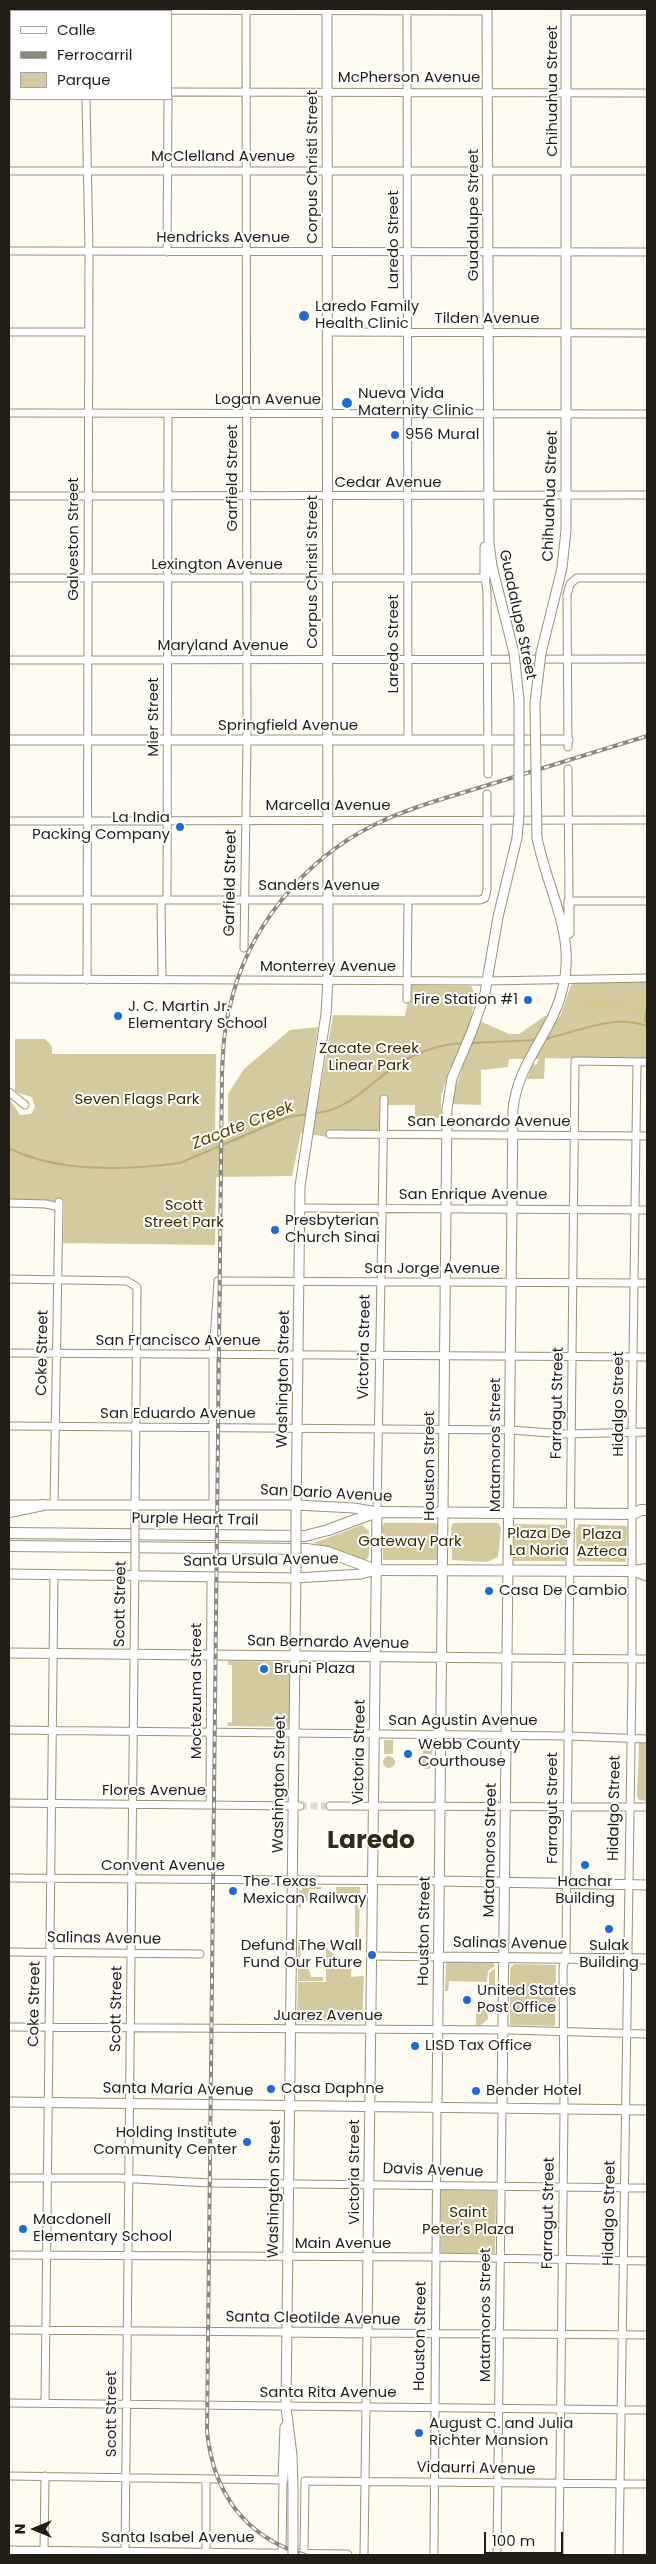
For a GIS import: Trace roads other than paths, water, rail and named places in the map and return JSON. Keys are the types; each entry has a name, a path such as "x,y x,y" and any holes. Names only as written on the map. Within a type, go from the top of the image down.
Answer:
{"highway":[{"path":"9,1512 43,1505"},
{"name":"San Dario Avenue","path":"377,1512 571,1514 640,1511"},
{"name":"Purple Heart Trail","path":"9,1533 305,1536 328,1530 377,1512"},
{"name":"Purple Heart Trail","path":"9,1546 307,1549 328,1552 376,1570"},
{"name":"Santa Ursula Avenue","path":"376,1570 633,1571 647,1569"}],"main road":[{"name":"Corpus Christi Street","path":"307,1134 326,1014 328,980 327,10"},
{"name":"Guadalupe Street","path":"456,1068 477,1019 487,981 498,917 517,838 519,814 519,700 514,653 492,566 488,515 487,10"},
{"name":"Chihuahua Street","path":"529,1058 552,1016 565,979 567,956 563,924 546,875 537,838 535,703 541,653 562,568 567,496 566,10"},
{"path":"485,578 485,542 488,515"},
{"name":"Springfield Avenue","path":"9,740 488,740 568,744"},
{"path":"567,956 569,901"},
{"name":"Matamoros Street","path":"502,2108 510,1514 512,1136 515,1093 529,1058"},
{"name":"Houston Street","path":"437,2107 443,1658 446,1135 448,1096 456,1068"},
{"name":"Washington Street","path":"293,2555 292,2455 286,2407 290,2184 290,2030 296,1806 294,1733 299,1208 307,1134"},
{"name":"San Dario Avenue","path":"9,1505 296,1505 354,1508 377,1512"},
{"name":"Victoria Street","path":"367,2333 377,1512"},
{"name":"Santa Ursula Avenue","path":"9,1574 296,1578 361,1574 376,1570"},
{"name":"Santa Ursula Avenue","path":"633,1571 647,1576"},
{"name":"San Bernardo Avenue","path":"9,1653 508,1658"},
{"name":"Convent Avenue","path":"440,1882 647,1885"},
{"name":"Salinas Avenue","path":"439,1957 647,1959"},
{"name":"Santa Maria Avenue","path":"9,2102 130,2102 290,2106 647,2110"},
{"name":"Santa Cleotilde Avenue","path":"287,2332 367,2333"},
{"path":"283,2480 286,2407"},
{"name":"Santa Isabel Avenue","path":"9,2551 125,2554 206,2552 347,2555"}],"street":[{"name":"Laredo Street","path":"407,9 408,740"},
{"path":"86,10 487,10"},
{"name":"Garfield Street","path":"244,948 248,579 246,10"},
{"path":"566,10 647,11"},
{"name":"McPherson Avenue","path":"172,92 647,92"},
{"name":"Galveston Street","path":"86,100 89,252 87,980"},
{"path":"167,252 168,100"},
{"name":"McClelland Avenue","path":"9,171 647,171"},
{"name":"Hendricks Avenue","path":"9,251 647,252"},
{"path":"9,332 88,332"},
{"name":"Tilden Avenue","path":"327,332 647,333"},
{"name":"Logan Avenue","path":"9,413 647,414"},
{"name":"Mier Street","path":"162,980 168,740 168,414"},
{"name":"Cedar Avenue","path":"9,496 647,496"},
{"name":"Lexington Avenue","path":"9,578 485,578"},
{"name":"Guadalupe Street","path":"485,578 488,591 488,774"},
{"path":"568,744 567,595 570,584 576,579 647,578"},
{"name":"Maryland Avenue","path":"9,660 647,659"},
{"path":"568,769 569,901 647,901"},
{"path":"487,821 488,794"},
{"name":"Marcella Avenue","path":"9,820 647,820"},
{"name":"Sanders Avenue","path":"9,900 480,900 485,898 487,890 487,821"},
{"path":"407,999 408,900"},
{"name":"Monterrey Avenue","path":"9,979 487,981 647,978"},
{"name":"Farragut Street","path":"559,2555 564,2110 563,1970 567,1884 575,1061 637,1062"},
{"path":"637,1062 647,1062"},
{"name":"Hidalgo Street","path":"619,2555 633,1571 640,1511 632,1432 637,1062"},
{"path":"9,1092 25,1105"},
{"name":"Victoria Street","path":"377,1512 384,1099"},
{"name":"San Leonardo Avenue","path":"330,1134 647,1136"},
{"name":"Coke Street","path":"9,1203 59,1205 54,1505"},
{"name":"San Enrique Avenue","path":"299,1208 647,1210"},
{"path":"9,1279 58,1280"},
{"name":"Scott Street","path":"58,1280 127,1281 135,1284 138,1291 125,2554"},
{"name":"San Jorge Avenue","path":"214,1355 218,1280 381,1283 647,1283"},
{"name":"San Francisco Avenue","path":"9,1353 372,1357 379,1354 647,1357"},
{"path":"213,1505 214,1355"},
{"name":"San Eduardo Avenue","path":"9,1426 510,1430 556,1433 647,1432"},
{"name":"Coke Street","path":"46,2403 54,1574"},
{"name":"Moctezuma Street","path":"210,1805 211,1577"},
{"name":"San Bernardo Avenue","path":"508,1658 647,1659"},
{"name":"San Agustin Avenue","path":"9,1730 506,1735 647,1739"},
{"name":"Flores Avenue","path":"9,1804 296,1806"},
{"path":"330,1806 647,1808"},
{"name":"Convent Avenue","path":"9,1878 440,1882"},
{"name":"Salinas Avenue","path":"9,1952 200,1954"},
{"name":"Salinas Avenue","path":"371,1956 439,1957"},
{"name":"Juarez Avenue","path":"9,2027 370,2031 503,2030 647,2034"},
{"name":"Houston Street","path":"434,2555 437,2107"},
{"name":"Matamoros Street","path":"497,2555 502,2108"},
{"name":"Davis Avenue","path":"9,2178 129,2179 290,2184 369,2183 500,2187 647,2188"},
{"name":"Main Avenue","path":"9,2255 436,2257 647,2261"},
{"name":"Santa Cleotilde Avenue","path":"9,2330 287,2332"},
{"name":"Victoria Street","path":"364,2555 367,2333"},
{"name":"Santa Cleotilde Avenue","path":"367,2333 647,2336"},
{"name":"Santa Rita Avenue","path":"9,2403 647,2410"},
{"path":"9,2476 283,2480 282,2553"},
{"path":"44,2551 45,2476"},
{"path":"206,2479 206,2552"},
{"name":"Vidaurri Avenue","path":"304,2528 304,2481 647,2484"},
{"path":"283,2528 304,2528 304,2553"}],"waterway":[{"path":"646,1011 645,1021 647,1022"},
{"name":"Zacate Creek","path":"545,1039 608,1023 621,1022 647,1026"},
{"name":"Zacate Creek","path":"471,1043 536,1040"},
{"name":"Zacate Creek","path":"315,1113 329,1111 341,1106 387,1072 417,1054 436,1047 463,1043"},
{"name":"Zacate Creek","path":"9,1148 28,1156 70,1166 115,1168 180,1163 288,1117 308,1114"}],"tunnel":[{"path":"300,1806 330,1806"}],"railway":[{"path":"305,2555 265,2537 236,2510 216,2474 210,2453 207,2431 222,1073 226,1023 238,978 264,924 302,877 324,857 348,840 374,825 416,808 647,736"}],"place":[{"name":"Laredo Family Health Clinic","path":"304,316"},
{"name":"Nueva Vida Maternity Clinic","path":"347,403"},
{"name":"956 Mural","path":"395,435"},
{"name":"La India Packing Company","path":"180,827"},
{"name":"Fire Station #1","path":"528,1000"},
{"name":"J. C. Martin Jr. Elementary School","path":"118,1016"},
{"name":"Presbyterian Church Sinai","path":"275,1230"},
{"name":"Casa De Cambio","path":"489,1591"},
{"name":"Bruni Plaza","path":"264,1669"},
{"name":"Webb County Courthouse","path":"408,1754"},
{"name":"Hachar Building","path":"585,1865"},
{"name":"The Texas Mexican Railway","path":"233,1891"},
{"name":"Sulak Building","path":"609,1929"},
{"name":"Defund The Wall Fund Our Future","path":"372,1955"},
{"name":"United States Post Office","path":"467,2000"},
{"name":"LISD Tax Office","path":"415,2046"},
{"name":"Casa Daphne","path":"271,2089"},
{"name":"Bender Hotel","path":"476,2091"},
{"name":"Holding Institute Community Center","path":"247,2142"},
{"name":"Macdonell Elementary School","path":"23,2229"},
{"name":"August C. and Julia Richter Mansion","path":"419,2433"}],"district":[{"name":"Laredo","path":"371,1842"}],"park label":[{"name":"Zacate Creek Linear Park","path":"369,1058"},
{"name":"Seven Flags Park","path":"137,1100"},
{"name":"Scott Street Park","path":"184,1214"},
{"name":"Gateway Park","path":"410,1542"},
{"name":"Plaza De La Noria","path":"539,1542"},
{"name":"Plaza Azteca","path":"602,1544"},
{"name":"Saint Peter's Plaza","path":"468,2222"}]}
